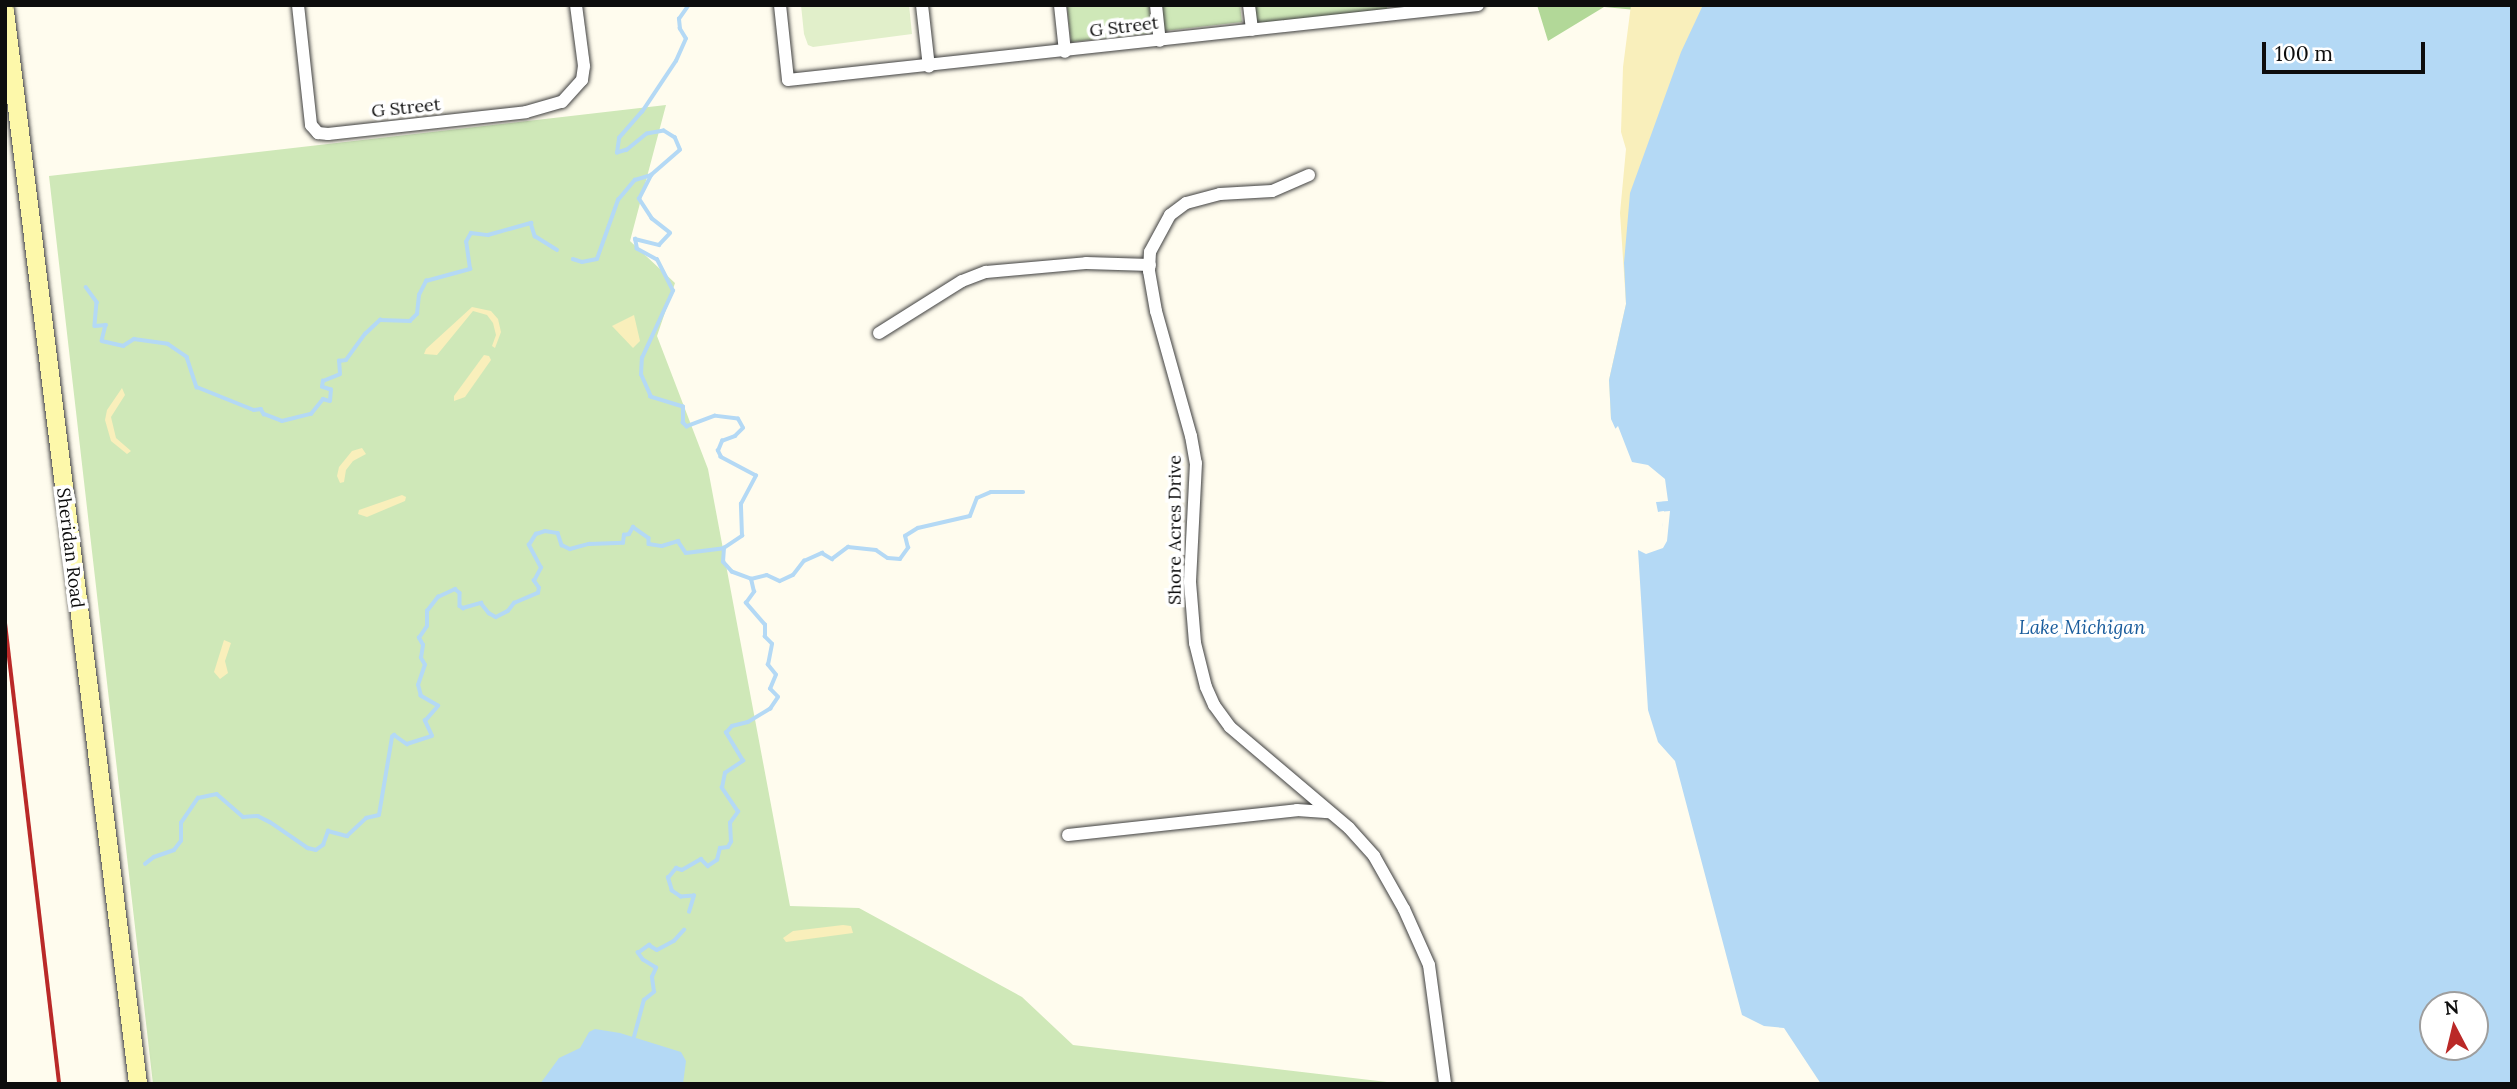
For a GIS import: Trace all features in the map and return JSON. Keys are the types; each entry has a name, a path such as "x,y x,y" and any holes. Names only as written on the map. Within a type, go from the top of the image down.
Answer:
{"main road":[{"name":"Sheridan Road","path":"5,11 138,1084"}],"street":[{"name":"G Street","path":"298,5 308,107 315,130 328,134 526,112 562,102 582,80 584,66 576,5"},
{"name":"G Street","path":"780,5 788,80 1065,52 1393,10 1478,5"},
{"path":"922,5 929,67"},
{"path":"1060,5 1065,52"},
{"path":"1156,5 1160,41"},
{"path":"1249,5 1252,30"},
{"name":"Shore Acres Drive","path":"1309,174 1272,191 1220,194 1186,204 1170,215 1150,251 1156,311 1196,463 1191,582 1199,666 1214,705 1235,732 1330,812 1374,856 1404,909 1429,965 1445,1084"},
{"path":"879,333 962,281 986,272 1059,264 1150,265"},
{"path":"1068,835 1297,810 1330,812"}],"green space":[{"path":"801,5 909,5 912,34 813,47 808,45 804,34"},
{"path":"1067,5 1149,5 1152,33 1071,42"},
{"path":"1161,5 1240,5 1242,22 1164,31"},
{"path":"1253,5 1387,5 1387,10 1255,25"},
{"path":"1537,5 1690,5 1690,15 1604,7 1548,41"},
{"path":"666,105 630,241 675,283 657,336 708,469 790,906 859,908 1022,997 1073,1045 1404,1084 153,1084 49,176"}],"sand":[{"path":"1631,5 1828,5 1611,419 1609,380 1626,304 1620,213 1626,149 1621,132 1623,67"},
{"path":"472,307 491,311 498,319 501,332 495,348 492,346 496,335 493,323 487,315 473,311 437,355 424,354 426,349"},
{"path":"634,315 640,341 633,348 612,326"},
{"path":"484,355 491,360 465,397 454,401 454,396"},
{"path":"122,388 125,395 111,417 116,438 131,451 127,454 111,441 105,420 107,410"},
{"path":"362,448 366,454 353,461 346,470 344,482 340,483 337,476 339,467 352,451"},
{"path":"402,495 406,497 405,501 367,517 358,514 359,510"},
{"path":"224,640 231,643 225,661 228,673 220,679 214,672"},
{"path":"851,926 853,933 786,942 783,938 793,931"}],"water":[{"name":"Lake Michigan","path":"1703,5 2512,5 2512,1084 1821,1084 1784,1028 1764,1026 1742,1015 1675,761 1658,742 1648,710 1638,550 1661,546 1664,511 1658,512 1656,502 1663,501 1656,477 1631,463 1611,419 1609,380 1626,304 1624,263 1630,193 1681,52"},
{"path":"595,1029 620,1033 681,1052 686,1061 683,1084 540,1084 559,1058 580,1048 589,1032"}],"pier":[{"path":"1618,426 1632,462 1648,465 1665,479 1668,501 1653,502 1659,498 1653,479 1628,465 1613,431"},
{"path":"1670,511 1667,541 1663,548 1646,554 1638,550 1637,547 1658,543 1663,523 1662,515 1657,516 1658,512"}],"waterway":[{"path":"573,259 582,262 597,259 618,200 635,180 651,175 680,150 675,138 664,131 647,134 627,150 617,153 619,138 642,112 676,61 686,39 680,29 679,19 688,6 685,5"},
{"path":"145,864 154,857 174,850 181,841 181,823 198,798 217,794 243,817 258,816 308,848 316,850 323,845 328,831 347,836 366,818 379,815 392,737 394,735 407,744 432,736 425,721 438,706 421,696 418,685 425,665 421,658 423,645 419,638 427,626 427,611 438,597 455,589 460,593 460,606 463,608 481,603 496,617 508,611 514,603 538,593 539,588 534,581 541,568 529,545 536,534 545,531 558,533 562,545 570,549 589,544 623,543 624,535 629,534 633,527 649,538 649,544 662,546 678,541 686,553 724,548 742,536 741,504 756,476 721,457 718,451 722,441 735,436 743,428 738,419 715,416 687,427 683,423 683,407 651,397 641,375 642,358 673,291 657,260 637,249 635,239 659,245 670,233 652,219 639,199 651,175"},
{"path":"86,287 97,302 95,326 106,325 102,341 123,346 134,339 168,344 187,357 197,387 254,410 261,409 264,414 282,421 311,414 323,399 330,401 331,390 322,387 323,381 340,374 339,361 346,360 365,334 380,320 410,321 417,314 419,295 426,281 470,269 466,242 471,233 488,235 531,223 535,236 557,250"},
{"path":"751,579 767,575 780,581 793,575 804,561 822,553 832,559 848,547 876,550 888,558 900,559 908,548 905,536 918,528 970,516 977,498 991,492 1023,492"},
{"path":"689,912 694,896 681,897 672,891 668,878 676,868 682,870 701,859 708,866 717,860 720,848 728,847 731,842 730,823 738,812 722,788 725,773 743,761 726,733 732,726 748,722 770,709 778,697 770,689 776,675 768,665 772,644 765,637 765,625 746,603 754,592 751,579 732,572 723,562 724,548"},
{"path":"634,1037 644,1000 654,992 652,977 656,968 643,960 638,953 649,945 657,950 674,941 684,930"}],"railway":[{"path":"5,619 60,1084"}]}
